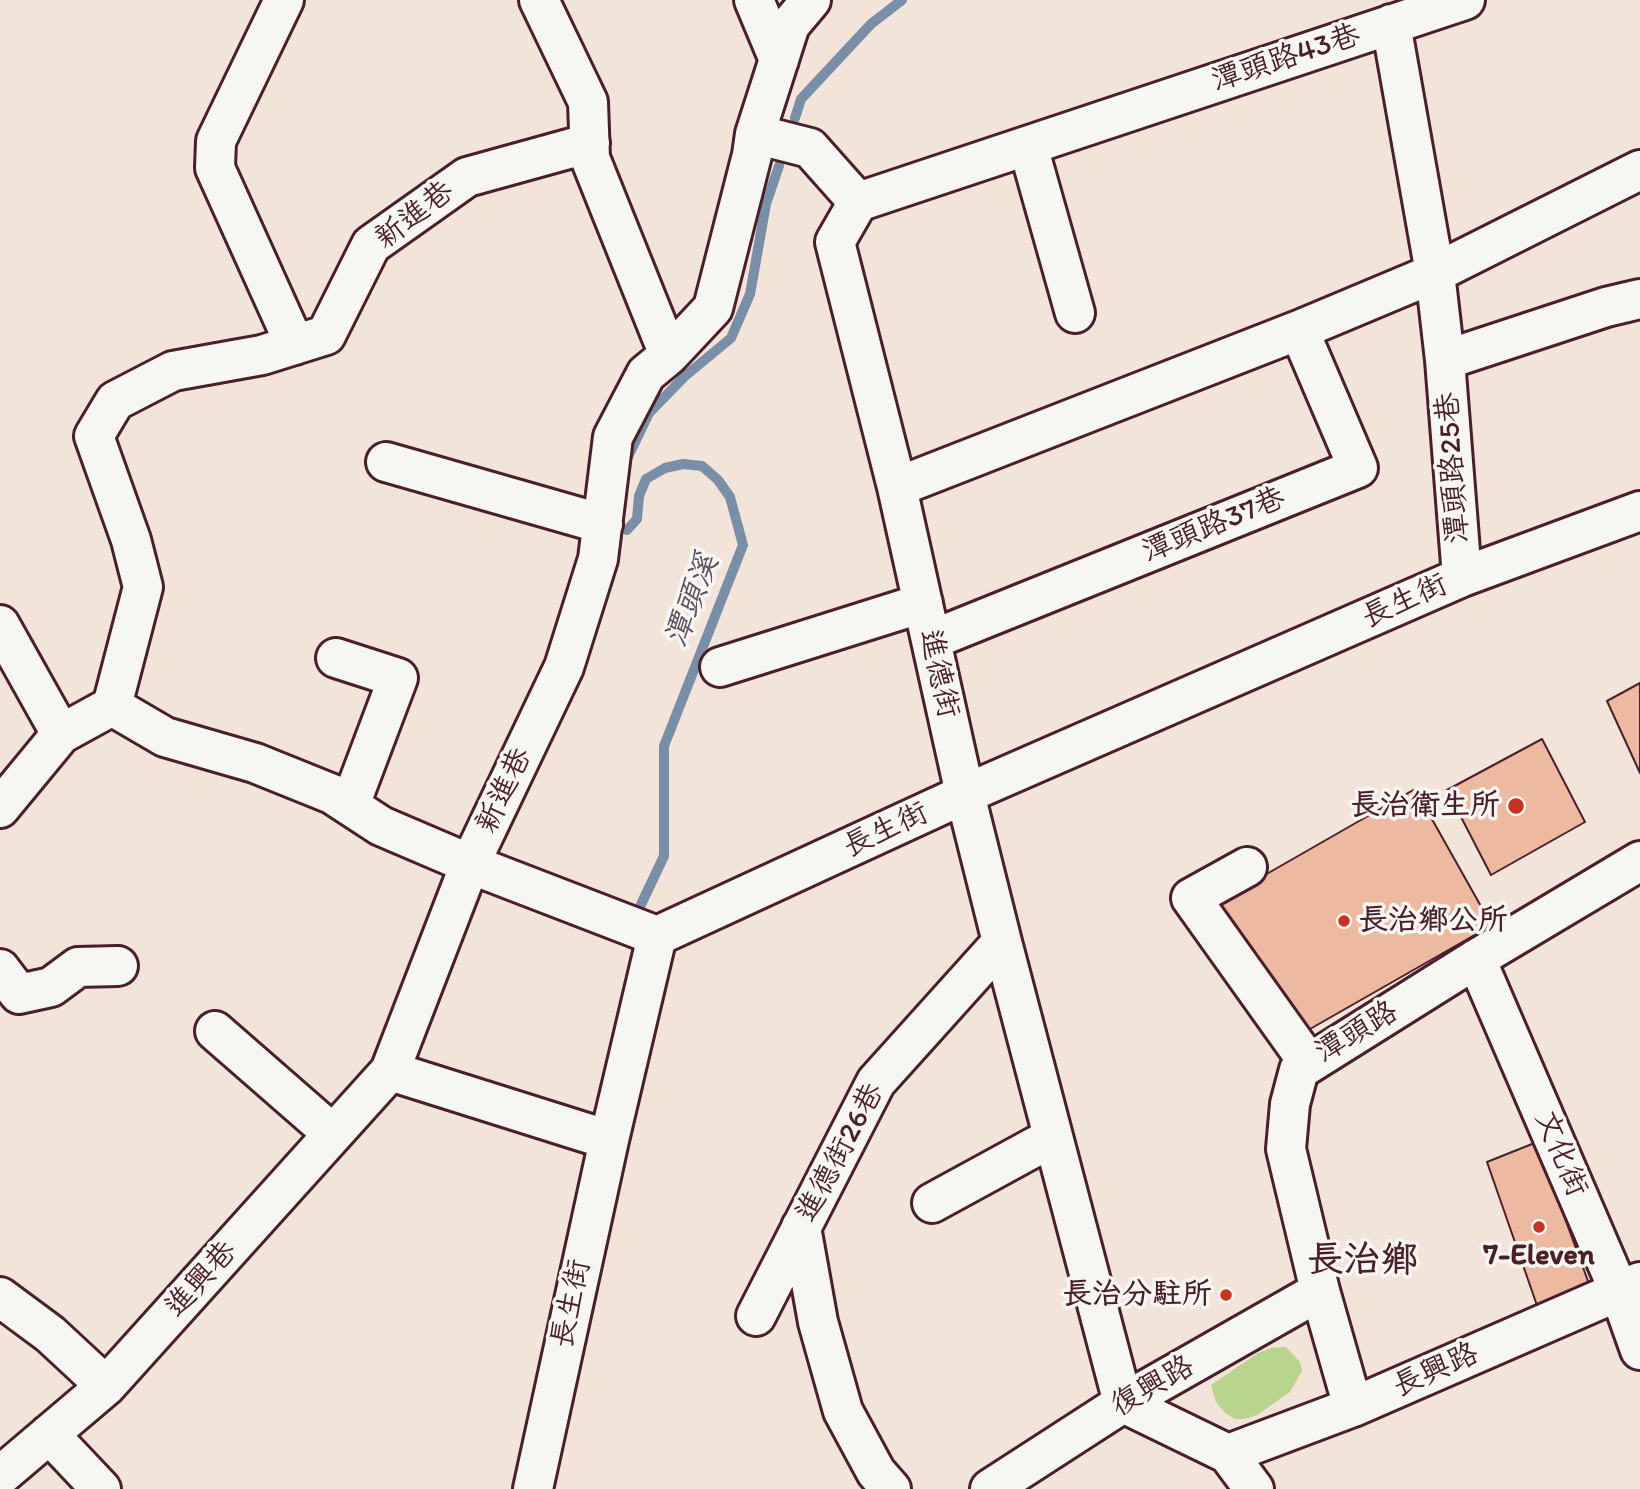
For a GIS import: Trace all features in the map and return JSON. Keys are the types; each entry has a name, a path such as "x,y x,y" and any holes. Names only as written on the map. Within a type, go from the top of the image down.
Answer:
{"street":[{"path":"284,0 216,141 215,168 295,345"},
{"path":"540,0 588,102 590,158 669,355"},
{"path":"754,0 779,60"},
{"name":"新進巷","path":"590,143 467,177 371,245 326,335 262,355 173,371 115,401 94,436 131,540 143,587 112,706 165,737 255,763 332,793 381,826 470,864 564,667 598,559 613,437 646,374 669,355 713,308 755,134 790,25 811,0"},
{"name":"潭頭路43巷","path":"1028,146 1465,0"},
{"name":"潭頭路25巷","path":"1391,24 1435,273 1445,360 1462,577"},
{"path":"755,134 810,148 859,202 1028,146 1075,313"},
{"path":"897,486 1299,330 1435,273 1640,170"},
{"name":"進德街","path":"859,202 835,242 897,486 965,794 1124,1404"},
{"name":"潭頭路25巷","path":"1445,360 1606,307 1640,299"},
{"name":"潭頭路37巷","path":"931,640 1358,468 1299,330"},
{"path":"386,462 603,524"},
{"name":"長生街","path":"533,1489 609,1140 657,936 965,794 1462,577 1640,511"},
{"path":"720,667 922,603"},
{"path":"0,625 61,734"},
{"path":"336,658 398,678 350,806"},
{"path":"0,808 61,734 112,706"},
{"name":"潭頭路","path":"1353,1407 1320,1291 1286,1149 1290,1104 1299,1070 1476,959 1640,861"},
{"path":"470,864 657,936"},
{"name":"進興巷","path":"0,1476 106,1386 390,1071 470,864"},
{"path":"1247,867 1192,898 1308,1062"},
{"name":"進德街26巷","path":"756,1315 876,1082 1002,942"},
{"name":"文化街","path":"1476,959 1629,1287 1640,1350"},
{"path":"0,969 19,994 51,987 78,967 118,966"},
{"path":"215,1031 333,1133"},
{"path":"390,1071 609,1140"},
{"path":"932,1203 1054,1137"},
{"path":"801,1227 818,1322 843,1411 876,1472 891,1489"},
{"name":"長興路","path":"1228,1454 1353,1407 1629,1287"},
{"name":"復興路","path":"990,1489 1124,1404 1320,1291"},
{"path":"0,1297 50,1334 106,1386"},
{"path":"1124,1404 1228,1454 1254,1489"},
{"path":"49,1434 101,1489"}],"green space":[{"path":"1286,1347 1300,1362 1302,1371 1290,1392 1257,1415 1245,1419 1235,1419 1225,1413 1216,1402 1211,1385 1258,1353 1271,1348"}],"building":[{"path":"1640,683 1640,773 1607,701"},
{"name":"長治衛生所","path":"1542,739 1585,822 1491,875 1447,790"},
{"name":"長治鄉公所","path":"1415,789 1487,917 1494,924 1275,1049 1195,915"},
{"name":"7-Eleven","path":"1537,1142 1592,1292 1540,1314 1487,1162"}],"waterway":[{"name":"潭頭溪","path":"795,118 801,99 871,24 902,0"},
{"name":"潭頭溪","path":"625,463 649,413 684,377 731,338 750,294 766,204 779,166"},
{"name":"潭頭溪","path":"620,520 620,528 627,530 637,519 639,496 646,479 665,468 683,464 702,466 718,480 730,497 743,545 664,746 664,856 637,913"}],"place":[{"name":"長治衛生所","path":"1516,806"},
{"name":"長治鄉公所","path":"1344,921"},
{"name":"7-Eleven","path":"1539,1227"},
{"name":"長治分駐所","path":"1226,1295"}],"district":[{"name":"長治鄉","path":"1362,1262"}]}
